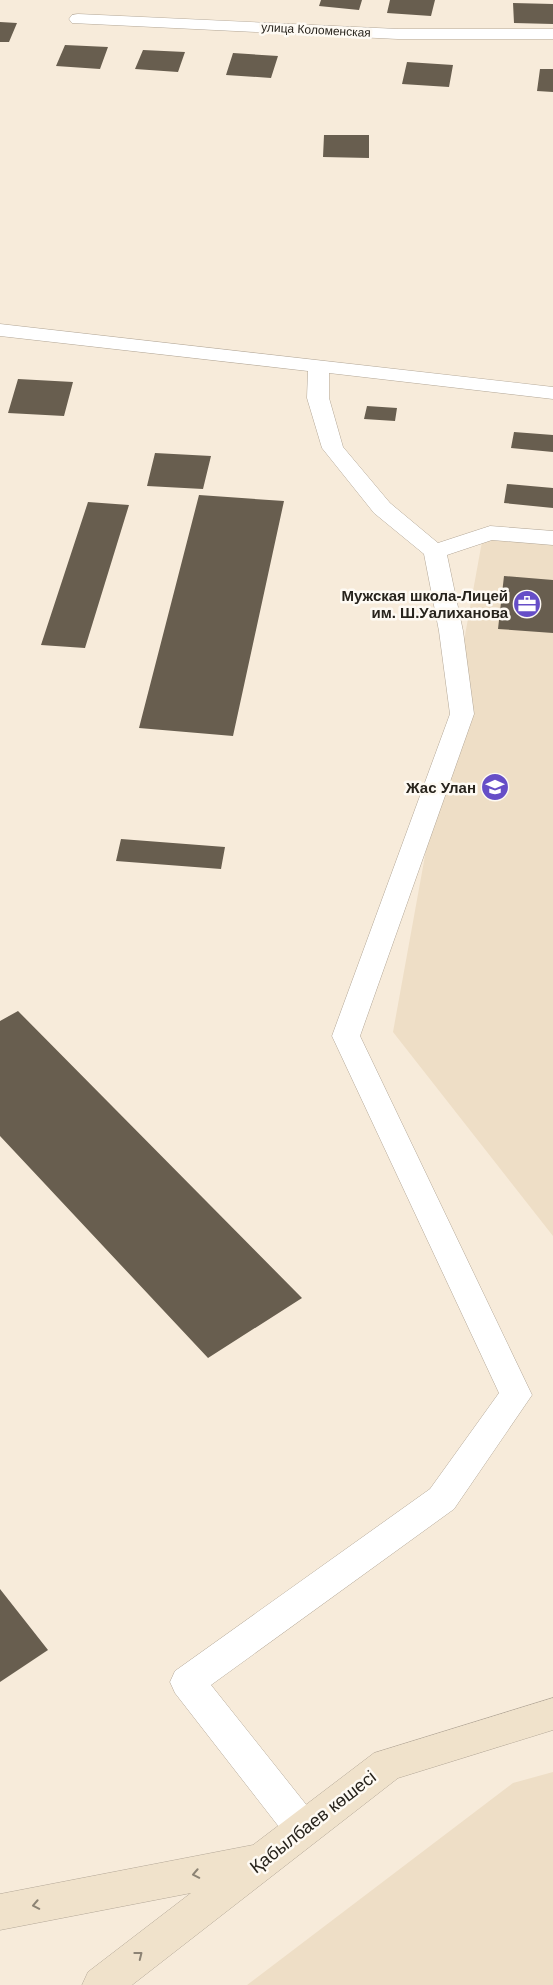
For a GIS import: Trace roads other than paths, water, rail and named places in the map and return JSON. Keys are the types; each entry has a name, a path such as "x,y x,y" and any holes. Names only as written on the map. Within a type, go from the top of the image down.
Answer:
{"main road":[{"name":"Қабылбаев көшесі","path":"101,1985 387,1765 553,1714"},
{"path":"0,1912 261,1862"}],"street":[{"name":"улица Коломенская","path":"78,19 398,34 553,34"},
{"path":"0,330 553,393"},
{"path":"303,1829 187,1682 442,1499 516,1395 346,1036 462,714 451,631 435,552 382,508 333,448 318,398 319,366"},
{"path":"435,552 490,533 553,538"}],"place":[{"name":"Мужская школа-Лицей им. Ш.Уалиханова","path":"527,604"},
{"name":"Жас Улан","path":"495,787"}]}
